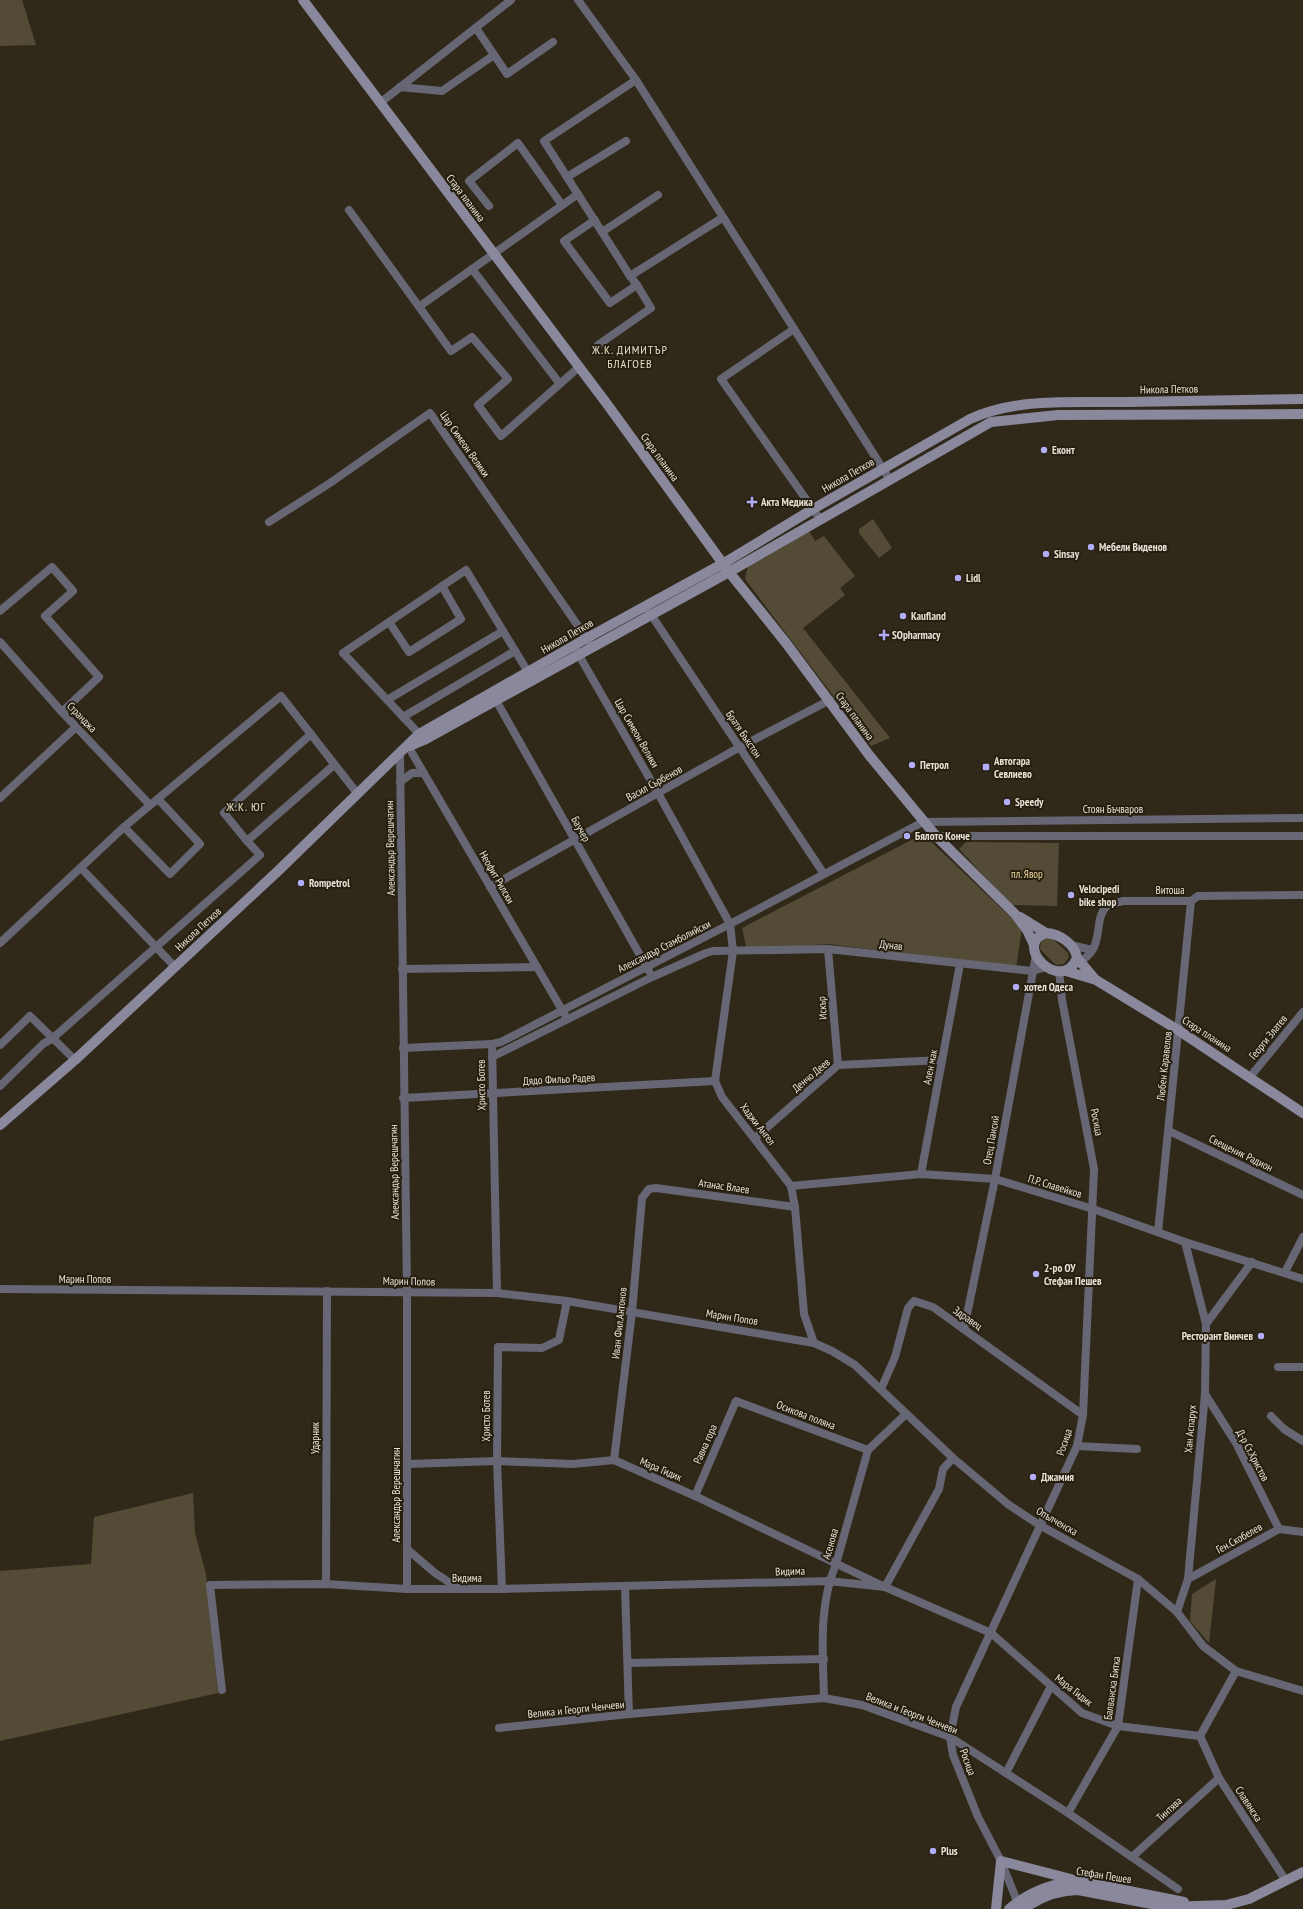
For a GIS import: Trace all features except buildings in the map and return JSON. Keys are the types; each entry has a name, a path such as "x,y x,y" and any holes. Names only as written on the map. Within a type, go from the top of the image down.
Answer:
{"main road":[{"name":"Стара планина","path":"303,0 579,367 726,568 830,700 874,761 923,822 1015,914 1027,930 1035,950"},
{"name":"Никола Петков","path":"726,568 813,509 988,411 1010,406 1059,402 1303,399"},
{"name":"Никола Петков","path":"494,697 528,672 587,638 648,610 820,519 976,429 991,422 1058,415 1303,414"},
{"name":"Никола Петков","path":"0,1125 75,1060 278,871 357,793 408,746 494,697 579,655 648,610"},
{"name":"Стара планина","path":"1015,914 1046,933"},
{"path":"1046,933 1058,935 1071,945 1077,961 1070,970 1063,971 1046,967 1035,950 1036,938 1046,933"},
{"name":"Стара планина","path":"1077,961 1096,980 1178,1030 1303,1114"},
{"name":"Стара планина","path":"1063,971 1096,980"},
{"path":"996,1909 1001,1861 1079,1881"},
{"name":"Стефан Пешев","path":"1017,1907 1059,1892 1078,1890 1167,1907 1228,1907 1249,1899 1303,1872"},
{"name":"Стефан Пешев","path":"1017,1907 1050,1885 1079,1881 1201,1906"}],"street":[{"path":"380,103 511,0"},
{"path":"578,0 636,80 722,218 890,480"},
{"path":"476,28 507,74 554,42"},
{"path":"400,87 442,91 494,54"},
{"path":"598,345 651,308 544,141 636,80"},
{"path":"567,176 626,141"},
{"path":"489,206 469,181 518,143 562,205"},
{"path":"420,306 578,194"},
{"path":"602,232 658,195"},
{"path":"349,210 451,350 472,337 508,379 478,405 501,436 579,367"},
{"path":"630,276 722,218"},
{"path":"595,220 564,241 610,302 637,285"},
{"path":"472,269 560,384"},
{"path":"794,329 721,379 820,519"},
{"name":"Цар Симеон Велики","path":"269,522 330,483 430,413 593,647"},
{"path":"0,611 52,567 73,591 45,616 99,677 62,712"},
{"path":"422,737 343,653 466,570 528,672"},
{"path":"389,622 409,652 461,619 442,586"},
{"name":"Братя Бъкстон","path":"648,610 824,874"},
{"path":"387,700 503,631"},
{"name":"Странджа","path":"0,642 62,712 150,805"},
{"name":"Цар Симеон Велики","path":"574,646 658,793 730,924"},
{"path":"403,718 515,651"},
{"path":"0,943 124,827 281,696 357,793"},
{"name":"Баучер","path":"494,697 652,977"},
{"name":"Васил Сърбенов","path":"490,887 740,747 830,700"},
{"path":"0,798 76,727"},
{"path":"0,1086 43,1044 53,1038 157,948 260,855 224,813 311,734"},
{"name":"Неофит Рилски","path":"408,746 567,1019"},
{"name":"Александър Верешчагин","path":"400,754 406,1292 407,1588"},
{"path":"247,841 334,765"},
{"path":"400,782 412,773 424,773"},
{"path":"124,827 170,874 200,844 158,799"},
{"name":"Стоян Бъчваров","path":"923,822 1303,818"},
{"name":"Александър Стамболийски","path":"403,1048 492,1044 501,1042 730,924 923,822"},
{"path":"936,836 1303,836"},
{"path":"81,868 175,967"},
{"name":"Витоша","path":"1077,961 1085,959 1092,950 1098,935 1103,911 1107,906 1123,901 1191,901 1198,896 1303,895"},
{"name":"Любен Каравелов","path":"1158,1232 1191,901"},
{"path":"715,1081 733,951 730,924"},
{"path":"1071,945 1092,950"},
{"name":"Дунав","path":"733,951 828,950 1033,970 1046,967"},
{"name":"Искър","path":"828,950 838,1065"},
{"name":"Отец Паисий","path":"964,1329 995,1179 1033,970 1035,950"},
{"name":"Александър Стамболийски","path":"492,1057 652,977 706,953 733,951"},
{"name":"Ален мак","path":"920,1174 960,964"},
{"path":"402,970 537,967"},
{"name":"Росица","path":"1017,1907 1001,1861 978,1817 953,1755 950,1737 956,1707 1077,1446 1082,1415 1094,1209 1093,1156 1062,1000 1063,971"},
{"name":"Георги Златев","path":"1250,1077 1303,1012"},
{"path":"0,1045 30,1016 75,1060"},
{"name":"Христо Ботев","path":"492,1044 497,1294"},
{"name":"Денчо Деев","path":"755,1138 838,1065 942,1060"},
{"name":"Дядо Фильо Радев","path":"403,1098 715,1081"},
{"name":"Хаджи Ангел","path":"715,1081 722,1097 755,1138 790,1186 795,1207 804,1314 814,1343"},
{"name":"Свещеник Радион","path":"1169,1131 1303,1195"},
{"name":"П.Р. Славейков","path":"790,1186 920,1174 995,1179 1094,1209 1185,1242 1285,1272 1303,1279"},
{"name":"Атанас Влаев","path":"649,1189 656,1188 795,1207"},
{"name":"Иван Фил.Антонов","path":"614,1460 632,1312 642,1198 649,1189"},
{"path":"1285,1272 1303,1237"},
{"name":"Хан Аспарух","path":"1177,1612 1188,1579 1205,1394 1206,1324 1185,1242"},
{"path":"1206,1324 1252,1262"},
{"name":"Марин Попов","path":"0,1289 326,1291 497,1294 567,1301 814,1343"},
{"name":"Ударник","path":"326,1291 326,1584"},
{"name":"Христо Ботев","path":"502,1589 497,1461 498,1347 542,1348 559,1340 567,1301"},
{"name":"Здравец","path":"881,1389 893,1363 911,1303 914,1301 932,1307 1082,1415"},
{"name":"Опълченска","path":"814,1343 832,1351 855,1365 953,1458 1009,1505 1041,1526 1138,1579 1177,1612 1203,1646 1236,1671 1303,1691"},
{"path":"1278,1367 1303,1367"},
{"name":"Д-р Ст.Христов","path":"1205,1394 1236,1443 1279,1529"},
{"name":"Осикова поляна","path":"736,1401 868,1450"},
{"name":"Равна гора","path":"695,1496 736,1401"},
{"path":"868,1450 906,1414"},
{"path":"1271,1416 1284,1429 1303,1441"},
{"path":"1077,1446 1137,1449"},
{"name":"Асенова","path":"824,1698 825,1602 829,1581 836,1564 868,1450"},
{"path":"885,1587 939,1489 943,1469 953,1458"},
{"name":"Мара Гидик","path":"407,1464 497,1461 572,1464 614,1460 695,1496 885,1587 991,1633 1082,1713 1118,1726 1200,1736"},
{"name":"Ген.Скобелев","path":"1188,1579 1279,1529 1303,1532"},
{"path":"407,1548 436,1573 459,1589"},
{"name":"Балванска Битка","path":"1068,1813 1118,1726 1138,1579"},
{"name":"Видима","path":"222,1690 210,1585 326,1584 407,1588 502,1589 829,1581"},
{"name":"Мара Гидик","path":"829,1581 885,1587"},
{"path":"626,1586 629,1714"},
{"path":"628,1663 824,1659"},
{"path":"1200,1736 1236,1671"},
{"path":"1006,1773 1051,1686"},
{"name":"Велика и Георги Ченчеви","path":"499,1728 629,1714 824,1698 862,1705 950,1737 1068,1813 1178,1888"},
{"name":"Славянска","path":"1200,1736 1220,1778 1286,1881"},
{"name":"Тинтява","path":"1132,1857 1220,1778"}],"green space":[{"path":"0,0 22,0 36,45 0,46"},
{"path":"873,519 892,548 879,558 859,533 859,529"},
{"path":"809,531 815,541 824,536 855,576 840,588 845,595 803,628 890,738 871,746 745,579 748,566"},
{"path":"923,834 1022,928 1016,968 829,944 747,950 742,928"},
{"name":"пл. Явор","path":"966,842 1059,843 1057,906 1011,905 959,849"},
{"path":"1046,938 1052,938 1068,953 1069,957 1064,964 1056,965 1040,949 1041,942"},
{"path":"193,1493 195,1533 206,1574 218,1693 0,1741 0,1571 91,1564 94,1517"},
{"path":"1216,1579 1209,1643 1190,1621 1192,1594"}],"place":[{"name":"Еконт","path":"1044,450"},
{"name":"Акта Медика","path":"752,502"},
{"name":"Мебели Виденов","path":"1091,547"},
{"name":"Sinsay","path":"1046,554"},
{"name":"Lidl","path":"958,578"},
{"name":"Kaufland","path":"903,616"},
{"name":"SOpharmacy","path":"884,635"},
{"name":"Петрол","path":"912,765"},
{"name":"Автогара Севлиево","path":"986,767"},
{"name":"Speedy","path":"1007,802"},
{"name":"Бялото Конче","path":"907,836"},
{"name":"Rompetrol","path":"301,883"},
{"name":"Velocipedi bike shop","path":"1071,895"},
{"name":"хотел Одеса","path":"1016,987"},
{"name":"2-ро ОУ Стефан Пешев","path":"1036,1274"},
{"name":"Ресторант Винчев","path":"1261,1336"},
{"name":"Джамия","path":"1033,1477"},
{"name":"Plus","path":"933,1851"}],"district":[{"name":"Ж.К. ДИМИТЪР БЛАГОЕВ","path":"630,357"},
{"name":"Ж.К. ЮГ","path":"246,807"}]}
